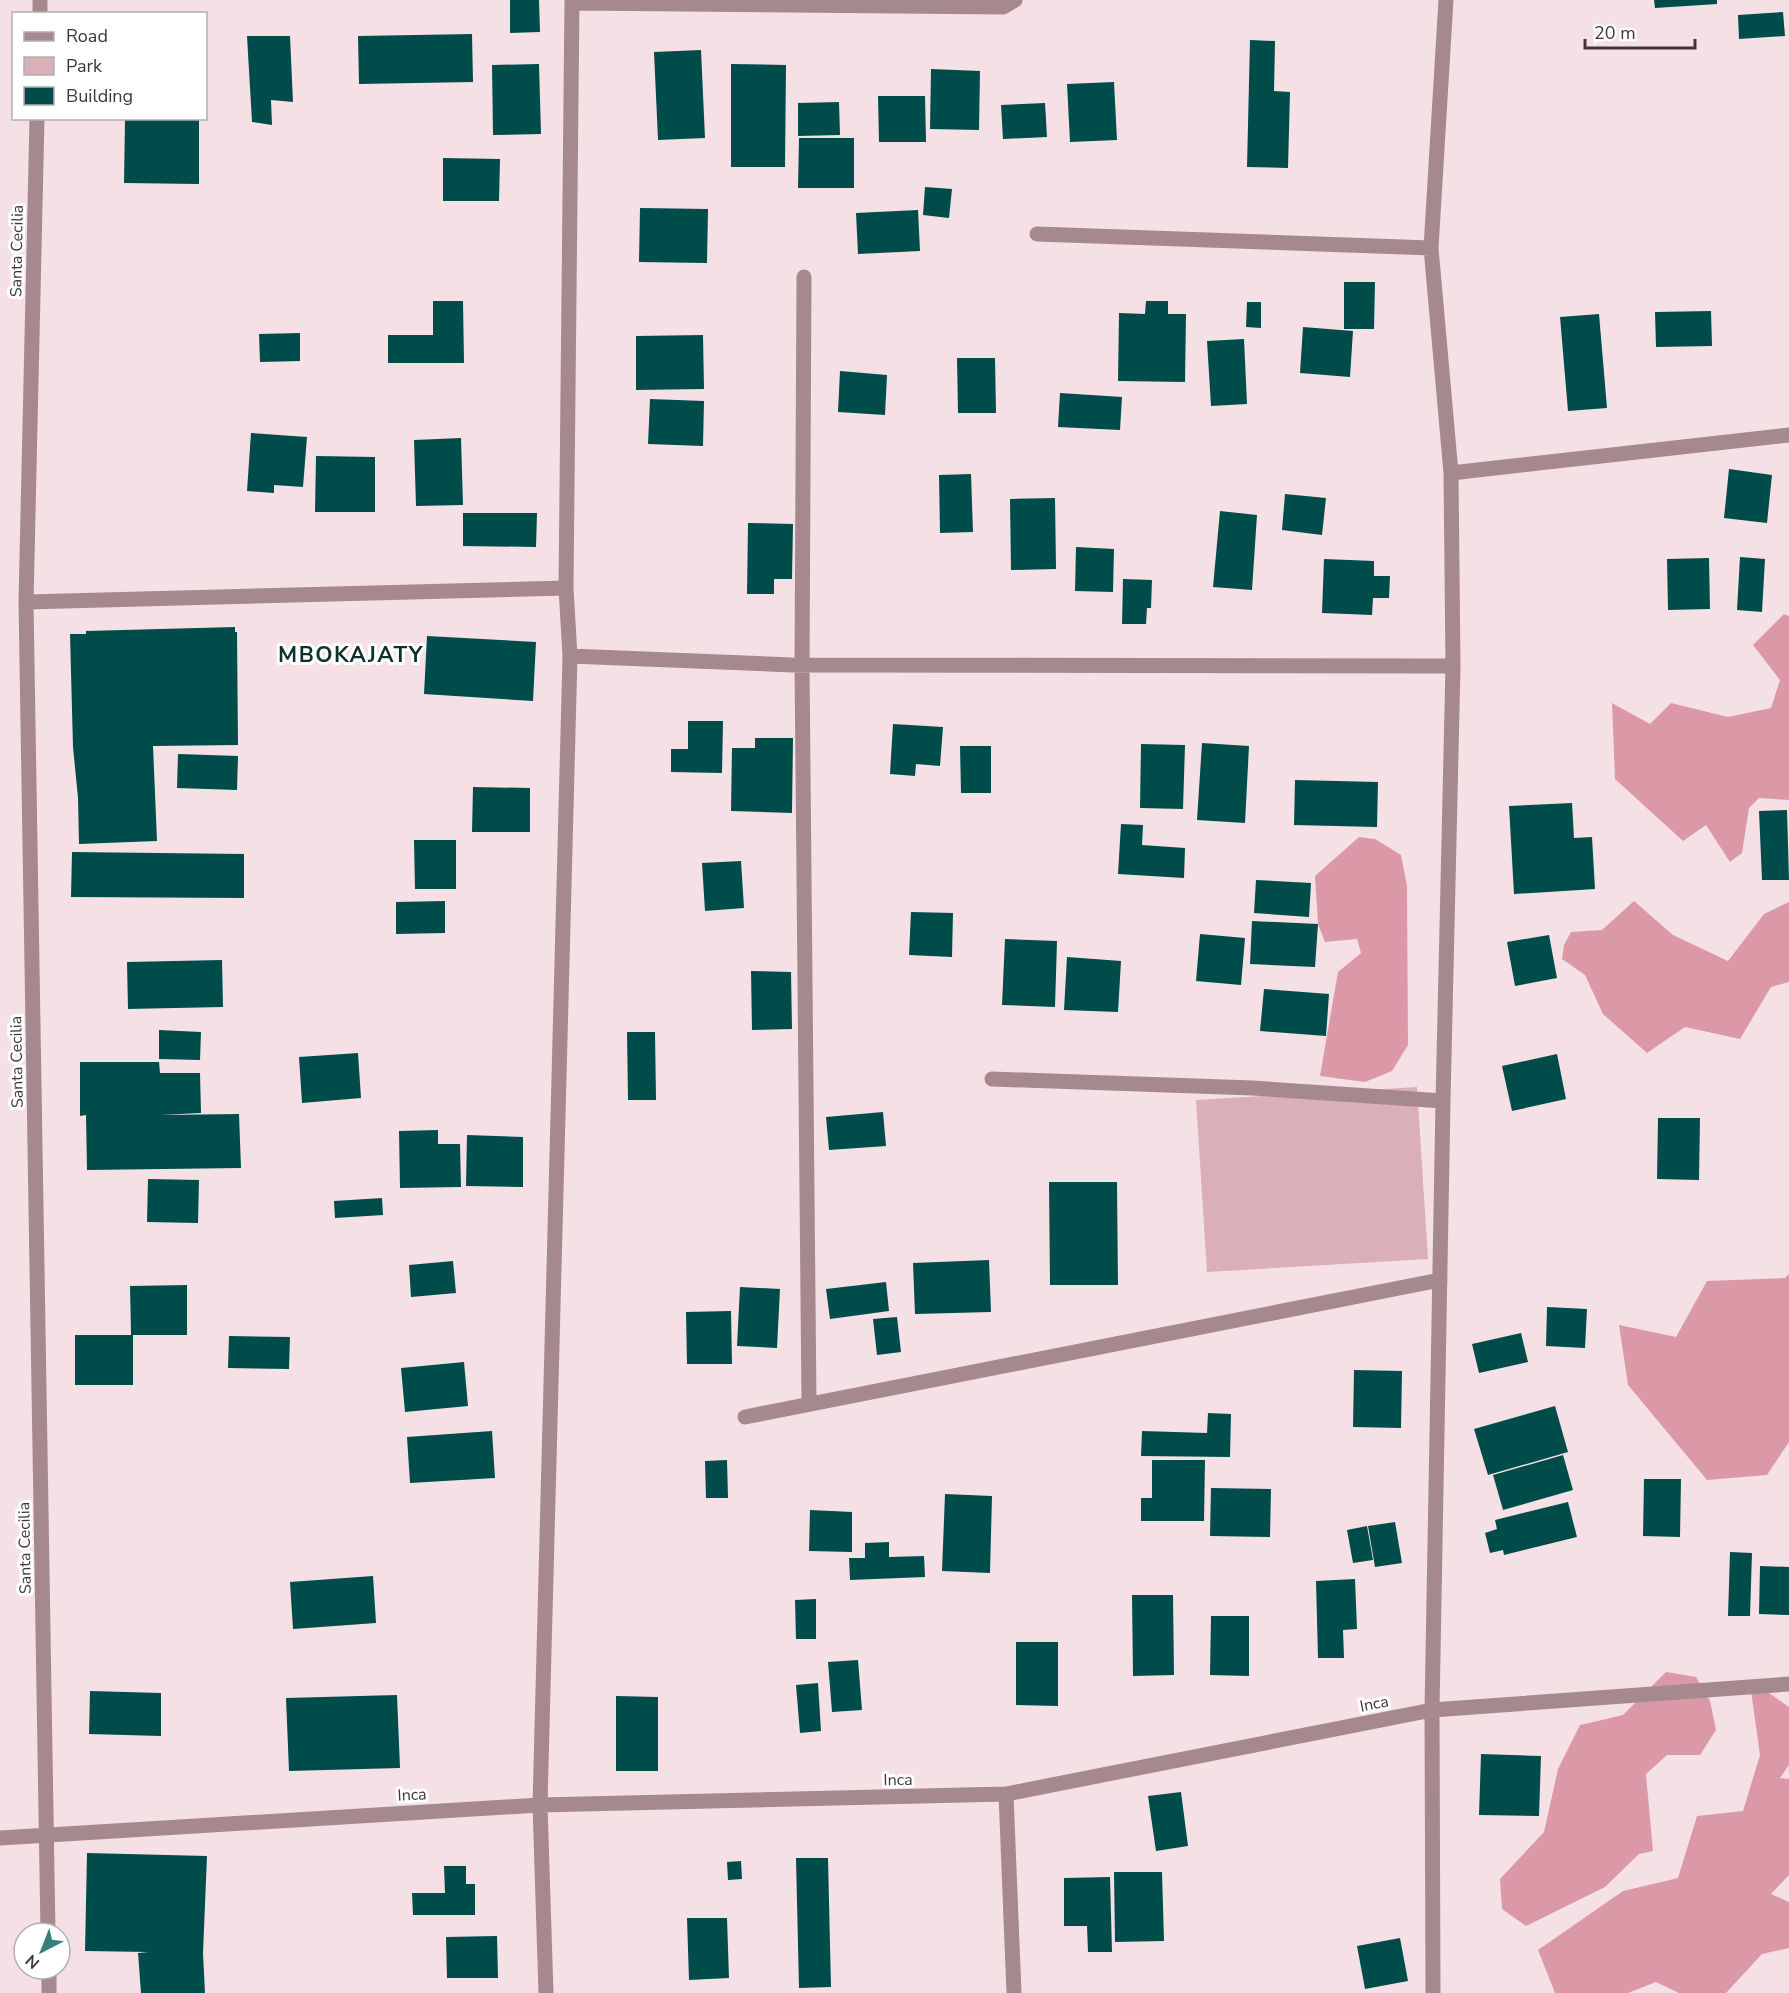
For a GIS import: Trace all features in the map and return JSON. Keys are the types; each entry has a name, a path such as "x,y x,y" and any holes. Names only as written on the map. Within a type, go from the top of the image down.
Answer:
{"street":[{"path":"546,1993 540,1805 570,656 566,588 572,1 1003,7 1015,0"},
{"path":"1433,1993 1432,1710 1452,666 1451,473 1431,248 1446,0"},
{"name":"Santa Cecilia","path":"37,120 26,602 48,1921"},
{"path":"1037,234 1431,248"},
{"path":"804,277 802,665 809,1404"},
{"path":"1451,473 1789,435"},
{"path":"26,602 566,588"},
{"path":"570,656 802,665 1452,666"},
{"path":"992,1079 1253,1088 1443,1101"},
{"path":"745,1417 1440,1280"},
{"name":"Inca","path":"0,1838 540,1805 1006,1794 1432,1710 1789,1684"},
{"path":"1006,1794 1014,1993"}],"green space":[{"path":"1417,1087 1428,1259 1207,1272 1196,1100"}],"shaded area":[{"path":"1784,614 1789,616 1789,800 1759,798 1749,808 1742,853 1730,862 1706,825 1683,841 1615,779 1612,703 1650,724 1671,703 1728,717 1771,708 1780,680 1753,645"},
{"path":"1359,837 1375,839 1401,855 1407,886 1408,1045 1392,1071 1365,1082 1320,1076 1338,972 1361,953 1357,939 1325,942 1318,924 1315,876"},
{"path":"1634,901 1673,935 1728,961 1764,914 1789,902 1789,982 1771,987 1740,1039 1685,1027 1647,1053 1603,1014 1585,975 1562,959 1564,945 1571,932 1602,930"},
{"path":"1789,1274 1789,1442 1767,1475 1707,1480 1628,1385 1619,1325 1676,1337 1707,1281 1785,1278"},
{"path":"1666,1672 1696,1677 1710,1701 1716,1730 1700,1755 1667,1755 1646,1774 1653,1851 1639,1854 1605,1887 1526,1926 1502,1909 1500,1879 1544,1832 1558,1769 1580,1725 1623,1715"},
{"path":"1751,1691 1766,1691 1789,1707 1789,1765 1780,1778 1789,1779 1789,1875 1771,1894 1789,1902 1789,1948 1762,1954 1726,1993 1679,1993 1656,1982 1628,1993 1555,1993 1538,1950 1623,1891 1678,1878 1697,1816 1743,1811 1760,1755"}],"building":[{"path":"510,0 539,0 540,32 510,33"},
{"path":"1654,0 1717,0 1717,4 1655,8"},
{"path":"1783,12 1785,36 1739,39 1738,15"},
{"path":"472,34 473,82 359,84 358,36"},
{"path":"247,36 290,36 293,102 271,100 272,125 252,122"},
{"path":"1250,40 1275,41 1274,91 1290,92 1288,168 1247,167"},
{"path":"701,50 705,138 658,140 654,52"},
{"path":"539,64 541,134 493,135 492,65"},
{"path":"731,64 786,65 785,167 731,167"},
{"path":"931,69 980,71 979,130 930,129"},
{"path":"1114,82 1117,140 1070,142 1067,84"},
{"path":"878,96 925,96 926,142 879,142"},
{"path":"839,102 840,135 798,136 798,103"},
{"path":"1045,103 1047,137 1003,139 1001,105"},
{"path":"125,120 199,120 199,184 124,183"},
{"path":"799,138 854,138 854,188 798,188"},
{"path":"443,158 500,159 499,201 443,201"},
{"path":"925,187 952,189 949,218 923,215"},
{"path":"640,208 708,209 707,263 639,262"},
{"path":"918,210 920,251 858,254 856,213"},
{"path":"1344,282 1375,282 1374,329 1344,329"},
{"path":"433,301 463,301 464,363 388,363 388,335 433,335"},
{"path":"1146,301 1168,301 1168,314 1186,314 1185,382 1118,381 1119,313 1145,314"},
{"path":"1247,302 1261,302 1261,328 1246,327"},
{"path":"1711,311 1712,346 1656,347 1655,312"},
{"path":"1599,314 1607,408 1568,411 1560,317"},
{"path":"1303,327 1353,331 1350,377 1300,373"},
{"path":"300,333 300,361 260,362 259,334"},
{"path":"703,335 704,389 636,390 636,336"},
{"path":"1244,339 1247,404 1211,406 1207,341"},
{"path":"957,358 995,358 996,413 958,413"},
{"path":"840,371 887,375 885,415 838,412"},
{"path":"1060,393 1122,397 1120,430 1058,427"},
{"path":"650,399 704,401 703,446 648,444"},
{"path":"251,433 307,437 303,487 274,485 274,493 247,491"},
{"path":"461,438 463,505 416,506 414,440"},
{"path":"316,456 375,457 375,512 315,512"},
{"path":"1729,469 1772,475 1767,523 1724,518"},
{"path":"971,474 973,532 940,533 939,475"},
{"path":"1285,494 1326,498 1322,535 1282,530"},
{"path":"1055,498 1056,569 1011,570 1010,499"},
{"path":"1220,511 1257,515 1252,590 1213,587"},
{"path":"463,513 537,513 536,547 463,546"},
{"path":"748,523 793,524 792,579 774,579 774,594 747,594"},
{"path":"1076,547 1114,549 1113,592 1075,591"},
{"path":"1740,557 1765,559 1762,612 1737,610"},
{"path":"1709,558 1710,609 1668,610 1667,559"},
{"path":"1324,559 1374,561 1374,576 1390,576 1389,598 1373,598 1372,615 1322,613"},
{"path":"1123,579 1152,580 1151,608 1147,608 1146,624 1122,624"},
{"path":"235,627 235,632 237,632 238,745 153,746 157,841 79,844 78,798 73,747 70,634 86,634 86,631"},
{"path":"427,636 536,642 533,701 424,694"},
{"path":"688,721 723,721 722,773 671,772 671,749 688,749"},
{"path":"893,724 943,727 940,766 916,764 915,776 890,774"},
{"path":"755,738 793,738 792,813 731,811 732,748 755,748"},
{"path":"1202,743 1249,746 1245,823 1197,820"},
{"path":"1141,744 1185,745 1183,809 1140,808"},
{"path":"960,746 991,746 991,793 961,793"},
{"path":"178,754 238,756 237,790 177,788"},
{"path":"1295,780 1378,782 1377,827 1294,825"},
{"path":"473,787 530,788 530,832 472,832"},
{"path":"1572,803 1574,838 1592,837 1595,889 1514,894 1509,806"},
{"path":"1787,810 1789,880 1762,880 1759,811"},
{"path":"1121,824 1143,825 1142,845 1185,848 1184,878 1118,874"},
{"path":"414,840 456,840 456,889 415,889"},
{"path":"72,852 244,854 244,898 71,897"},
{"path":"741,861 744,908 705,911 702,863"},
{"path":"1256,880 1311,883 1309,917 1254,913"},
{"path":"445,901 445,933 396,934 396,902"},
{"path":"911,912 953,913 952,957 909,955"},
{"path":"1252,921 1318,924 1315,967 1250,964"},
{"path":"1200,934 1245,938 1241,985 1196,981"},
{"path":"1549,935 1557,978 1515,986 1507,942"},
{"path":"1005,939 1057,941 1055,1007 1002,1005"},
{"path":"1067,957 1121,961 1118,1012 1064,1010"},
{"path":"222,960 223,1007 128,1009 127,962"},
{"path":"751,971 791,972 792,1029 752,1030"},
{"path":"1264,989 1329,994 1326,1036 1260,1031"},
{"path":"159,1030 201,1032 200,1060 159,1059"},
{"path":"627,1032 655,1032 656,1100 628,1100"},
{"path":"358,1053 361,1098 302,1103 299,1057"},
{"path":"1557,1054 1566,1099 1512,1111 1502,1066"},
{"path":"80,1062 159,1062 160,1073 200,1073 201,1113 160,1115 239,1114 241,1168 87,1170 86,1115 80,1116"},
{"path":"883,1112 886,1146 829,1150 826,1117"},
{"path":"1658,1118 1700,1118 1699,1180 1657,1179"},
{"path":"438,1130 438,1144 460,1144 461,1187 400,1188 399,1131"},
{"path":"467,1135 523,1137 523,1187 466,1186"},
{"path":"148,1179 199,1180 198,1223 147,1222"},
{"path":"1049,1182 1117,1182 1118,1285 1050,1285"},
{"path":"382,1198 383,1215 335,1218 334,1201"},
{"path":"989,1260 991,1312 915,1314 913,1263"},
{"path":"453,1261 456,1293 411,1297 409,1265"},
{"path":"886,1282 889,1311 830,1319 826,1289"},
{"path":"187,1285 187,1335 131,1335 130,1286"},
{"path":"740,1287 780,1289 777,1348 737,1346"},
{"path":"1547,1307 1587,1309 1585,1348 1546,1346"},
{"path":"731,1311 732,1364 687,1364 686,1312"},
{"path":"897,1317 901,1352 877,1355 873,1319"},
{"path":"1521,1333 1528,1362 1479,1373 1472,1344"},
{"path":"75,1335 133,1335 133,1385 75,1385"},
{"path":"229,1336 290,1337 289,1369 228,1368"},
{"path":"464,1362 468,1406 405,1412 401,1368"},
{"path":"1354,1370 1402,1371 1401,1428 1353,1427"},
{"path":"1555,1406 1568,1452 1488,1475 1474,1429"},
{"path":"1208,1413 1231,1414 1230,1457 1141,1456 1142,1431 1207,1433"},
{"path":"492,1431 495,1478 410,1483 407,1437"},
{"path":"1563,1455 1573,1490 1503,1510 1493,1475"},
{"path":"727,1460 728,1498 706,1498 705,1461"},
{"path":"1152,1460 1205,1460 1204,1521 1141,1521 1141,1498 1152,1498"},
{"path":"1644,1479 1681,1479 1680,1537 1643,1536"},
{"path":"1211,1488 1271,1489 1270,1537 1210,1536"},
{"path":"945,1494 992,1496 990,1573 942,1571"},
{"path":"1568,1502 1577,1537 1504,1555 1503,1550 1490,1553 1485,1533 1497,1529 1495,1520"},
{"path":"810,1510 852,1512 852,1552 809,1551"},
{"path":"1395,1522 1402,1563 1375,1567 1368,1526"},
{"path":"1367,1526 1373,1560 1353,1563 1347,1530"},
{"path":"889,1542 889,1557 924,1556 925,1577 850,1580 849,1558 865,1558 865,1543"},
{"path":"1730,1552 1752,1553 1750,1616 1728,1616"},
{"path":"1760,1566 1789,1567 1789,1615 1759,1614"},
{"path":"373,1576 376,1623 293,1629 290,1582"},
{"path":"1355,1579 1357,1629 1343,1630 1344,1658 1318,1658 1316,1581"},
{"path":"1132,1595 1173,1595 1174,1675 1133,1676"},
{"path":"816,1599 816,1639 796,1639 795,1600"},
{"path":"1211,1616 1249,1616 1249,1676 1210,1675"},
{"path":"1016,1642 1058,1642 1058,1706 1016,1705"},
{"path":"858,1660 862,1710 832,1712 828,1662"},
{"path":"818,1683 821,1731 800,1733 796,1685"},
{"path":"90,1691 161,1693 161,1736 89,1734"},
{"path":"397,1695 400,1768 289,1771 286,1698"},
{"path":"616,1696 658,1697 658,1771 616,1771"},
{"path":"1481,1754 1541,1756 1539,1816 1479,1815"},
{"path":"1181,1792 1188,1846 1156,1851 1148,1796"},
{"path":"87,1853 207,1856 203,1953 205,1993 141,1993 138,1953 149,1952 85,1951"},
{"path":"796,1858 828,1858 831,1987 799,1988"},
{"path":"741,1861 742,1879 728,1880 727,1862"},
{"path":"444,1866 466,1866 466,1884 475,1884 475,1915 413,1915 412,1893 445,1893"},
{"path":"1114,1872 1162,1872 1164,1941 1115,1942"},
{"path":"1110,1877 1112,1952 1088,1952 1087,1926 1064,1926 1064,1878"},
{"path":"687,1918 727,1918 729,1978 689,1980"},
{"path":"497,1936 498,1978 447,1978 446,1937"},
{"path":"1400,1938 1408,1981 1365,1989 1357,1946"}],"district":[{"name":"MBOKAJATY","path":"351,654"}]}
